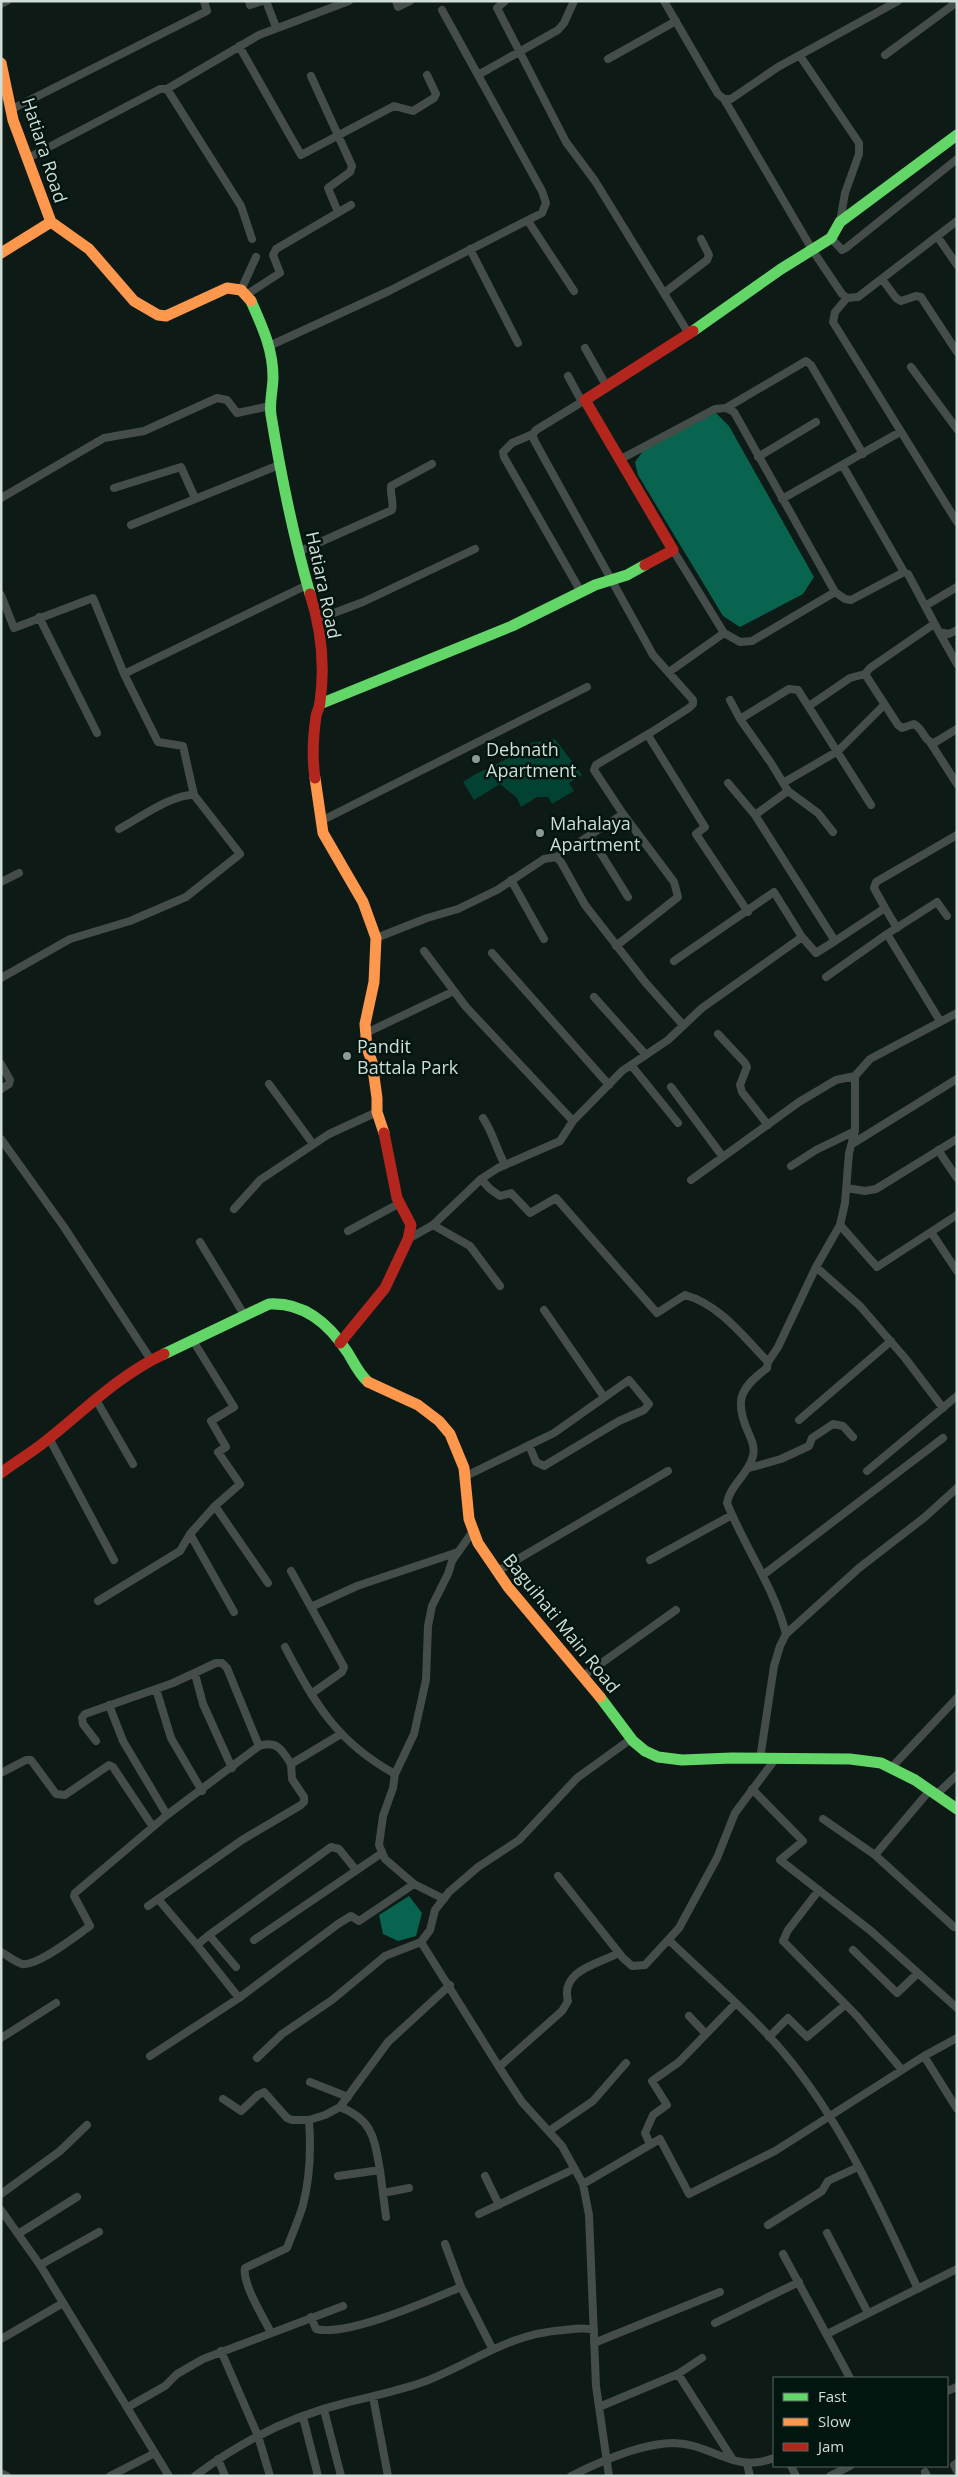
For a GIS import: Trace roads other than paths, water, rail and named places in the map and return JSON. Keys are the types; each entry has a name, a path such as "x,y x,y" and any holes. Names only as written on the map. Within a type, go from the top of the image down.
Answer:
{"street":[{"path":"1,4 7,1"},
{"path":"12,110 207,11 204,1"},
{"path":"249,1 250,5 262,1"},
{"path":"266,1 276,27"},
{"path":"28,158 160,89 167,89 239,46 276,27 349,1"},
{"path":"396,1 398,7 410,1"},
{"path":"505,1 496,8 566,142 596,181 689,334"},
{"path":"478,75 558,30 564,23 574,1"},
{"path":"664,1 813,251 842,294 848,298 858,297 957,222"},
{"path":"724,99 731,99 778,67 898,1"},
{"path":"884,55 957,2"},
{"path":"269,346 390,291 542,213 546,203 542,191 442,10"},
{"path":"608,58 676,21"},
{"path":"239,46 301,155 394,106 412,111 434,98 436,94 427,75"},
{"path":"581,592 504,457 503,452 506,447 533,434 689,334 781,269 813,251 831,238 840,222 845,193 859,154 859,143 800,56"},
{"name":"Hatiara Road","path":"1,63 12,110 32,175 51,222 89,249 134,301 158,315 166,316 227,288 244,293 261,322 269,346 273,377 270,406 279,465 298,552 318,619 322,671 320,704 316,714 313,762 321,821 323,833 372,922 376,938 374,982 365,1024 366,1033 378,1098 377,1112 384,1131 400,1204 411,1225 408,1239 385,1288 340,1343"},
{"path":"311,76 352,166 350,172 328,188 338,212"},
{"path":"167,89 241,206 252,239"},
{"path":"840,222 957,135"},
{"path":"831,238 842,250 846,248 957,159"},
{"path":"244,293 280,273 274,255 276,249 351,204"},
{"path":"528,221 574,291"},
{"path":"1,253 51,222"},
{"path":"938,236 957,265"},
{"path":"664,293 707,260 709,255 701,240"},
{"path":"470,249 518,343"},
{"path":"244,293 256,257"},
{"path":"882,279 896,298 901,301 916,296 921,297 957,352"},
{"path":"848,298 835,312 833,322 957,522"},
{"path":"585,348 607,386"},
{"path":"619,460 715,409 726,408 806,361 811,365 863,454"},
{"path":"911,367 957,429"},
{"path":"568,376 724,633 740,642 752,641 835,592"},
{"path":"1,498 104,438 144,431 217,398 227,400 237,413 270,406"},
{"path":"726,408 734,412 739,419 835,592 845,599 851,600 904,572"},
{"path":"758,456 816,422"},
{"path":"782,499 900,432"},
{"path":"533,434 534,440 653,655 693,700 693,704 594,767 623,814 674,882 678,897 616,946"},
{"path":"298,552 392,510 394,502 390,492 391,486 432,464"},
{"path":"131,524 279,465"},
{"path":"843,466 957,664"},
{"path":"114,488 181,467 195,498"},
{"path":"318,619 371,598 476,549"},
{"path":"320,704 375,680 443,655 512,626 595,584 626,574 673,550"},
{"path":"124,674 307,585"},
{"path":"925,606 957,587"},
{"path":"1,595 3,606 14,628 93,598 124,674 158,742 183,746 194,795 240,854 186,897 130,921 70,939 1,978"},
{"path":"39,617 97,733"},
{"path":"809,706 850,678 865,674 870,668 934,624"},
{"path":"938,632 949,634 957,630"},
{"path":"669,672 724,633"},
{"path":"865,674 898,725 902,728 914,724 930,742 957,784"},
{"path":"321,821 587,687"},
{"path":"740,719 789,689 798,690 871,804"},
{"path":"730,700 740,719 788,791 818,813 833,832"},
{"path":"783,783 838,751 884,705"},
{"path":"930,742 934,743 957,729"},
{"path":"650,733 652,743 705,827 696,834 748,912"},
{"path":"728,782 755,815 835,941"},
{"path":"755,815 788,791"},
{"path":"119,829 187,794 194,795"},
{"path":"376,938 427,918 458,909 511,880 544,859 556,858 623,814"},
{"path":"897,928 874,888 876,882 957,835"},
{"path":"590,836 628,897"},
{"path":"556,858 561,862 585,905 616,946 683,1025"},
{"path":"1,882 19,873"},
{"path":"511,880 544,939"},
{"path":"674,962 774,892 802,937 816,953 885,908"},
{"path":"826,977 937,902 947,916"},
{"path":"887,934 940,1021"},
{"path":"408,1239 433,1225 481,1179 506,1165 560,1141 573,1121 631,1065 668,1040 702,1008 802,937"},
{"path":"424,951 466,1007 573,1121"},
{"path":"492,953 609,1085"},
{"path":"366,1033 454,991"},
{"path":"594,997 646,1055"},
{"path":"691,1180 799,1102 836,1080 854,1076 870,1059 957,1013"},
{"path":"718,1034 745,1063 747,1068 740,1085 742,1092 768,1125"},
{"path":"1,1064 10,1080 9,1084 1,1090"},
{"path":"631,1065 678,1123"},
{"path":"786,1634 780,1609 727,1503 728,1494 749,1468 754,1452 753,1444 741,1414 740,1402 747,1385 767,1368 768,1362 778,1347 816,1267 840,1225 847,1188 849,1153 855,1131 854,1076"},
{"path":"852,1144 957,1079"},
{"path":"269,1084 313,1144"},
{"path":"671,1086 723,1157"},
{"path":"234,1210 260,1180 329,1134 377,1112"},
{"path":"483,1118 493,1133 492,1140 506,1165"},
{"path":"791,1166 816,1150 855,1131"},
{"path":"1,1139 64,1228 152,1360"},
{"path":"847,1188 865,1191 876,1189 957,1139"},
{"path":"938,1150 957,1178"},
{"path":"481,1179 500,1196 511,1193 530,1213 556,1198 657,1313 685,1295 697,1298 728,1322 768,1362"},
{"path":"348,1231 400,1204"},
{"path":"840,1225 877,1267 957,1215"},
{"path":"433,1225 470,1246 500,1286"},
{"path":"931,1232 957,1271"},
{"path":"200,1242 245,1316"},
{"path":"816,1267 860,1306 891,1341 943,1408"},
{"name":"Baguihati Main Road","path":"1,1473 49,1438 95,1398 152,1360 192,1339 269,1304 281,1302 292,1304 314,1315 340,1343 369,1383 413,1402 435,1418 454,1440 466,1476 469,1518 473,1531 496,1572 632,1739 645,1750 671,1761 695,1761 728,1756 861,1760 882,1763 957,1809"},
{"path":"544,1310 604,1397"},
{"path":"98,1601 180,1551 190,1534 215,1506 240,1484 218,1452 226,1447 211,1421 234,1407 192,1339"},
{"path":"799,1420 891,1341"},
{"path":"466,1476 529,1445 554,1433 629,1380 649,1404 644,1410 619,1421 544,1466 536,1462 529,1445"},
{"path":"867,1471 957,1396"},
{"path":"95,1398 133,1464"},
{"path":"749,1468 781,1459 809,1446 812,1438 833,1424 844,1426 853,1437"},
{"path":"49,1438 114,1560"},
{"path":"763,1574 943,1438"},
{"path":"496,1572 668,1471"},
{"path":"760,1758 774,1666 786,1634 859,1568 925,1517 957,1488"},
{"path":"215,1506 268,1583"},
{"path":"650,1560 732,1515"},
{"path":"444,1899 414,1884 385,1859 379,1845 383,1816 393,1788 395,1774 414,1734 426,1680 428,1626 432,1606 458,1552 473,1531"},
{"path":"190,1534 234,1612"},
{"path":"311,1607 356,1586 458,1552"},
{"path":"291,1570 301,1585 344,1667 342,1672 311,1694"},
{"path":"582,1677 676,1610"},
{"path":"285,1647 326,1718 340,1734 376,1763 395,1774"},
{"path":"96,1741 83,1724 82,1718 85,1714 195,1674 216,1663 222,1663 227,1668 259,1746"},
{"path":"195,1674 203,1704 232,1768"},
{"path":"156,1689 171,1738 202,1791"},
{"path":"890,1769 957,1698"},
{"path":"109,1705 123,1741 168,1815"},
{"path":"291,1764 340,1734"},
{"path":"258,2058 282,2034 332,2000 385,1956 422,1942 430,1930 436,1910 444,1899 478,1867 519,1840 577,1778 632,1739"},
{"path":"1,1952 20,1964 28,1964 61,1947 90,1926 74,1896 75,1893 168,1815 259,1746 271,1743 284,1754 291,1764 292,1779 304,1797 301,1805 242,1840 148,1906"},
{"path":"558,1876 619,1953 632,1966 645,1965 670,1941 679,1928 709,1874 735,1813 776,1758"},
{"path":"1,1773 26,1760 31,1760 56,1794 60,1796 65,1795 109,1765 113,1767 153,1827"},
{"path":"874,1855 933,1793 957,1775"},
{"path":"752,1789 803,1841 780,1860 871,1930 957,2008"},
{"path":"823,1819 874,1855 954,1927"},
{"path":"196,1945 331,1847 339,1849 356,1870"},
{"path":"254,1940 382,1853"},
{"path":"150,2056 239,1998 338,1924 351,1916 359,1920 414,1884"},
{"path":"818,1890 788,1930 783,1941 846,2005 902,2070"},
{"path":"158,1899 239,1998"},
{"path":"209,1935 236,1967"},
{"path":"670,1941 736,2003 802,2075 829,2116 858,2167 918,2289"},
{"path":"422,1942 450,1985 498,2067 522,2102 562,2146 582,2184 589,2215 594,2344 605,2460 609,2476"},
{"path":"853,1950 897,1993 918,1972"},
{"path":"498,2067 562,2011 568,2001 565,1991 568,1982 575,1974 619,1953"},
{"path":"223,2099 241,2111 258,2095 264,2092 287,2118 309,2120 325,2115 340,2107 388,2042 450,1985"},
{"path":"1,2038 56,2003"},
{"path":"650,2144 645,2133 650,2121 653,2115 667,2105 652,2082 678,2062 736,2003"},
{"path":"769,2037 788,2018 808,2037 846,2005"},
{"path":"689,2016 706,2034"},
{"path":"582,2184 660,2139 690,2194 775,2151 924,2056 957,2038"},
{"path":"924,2056 957,2109"},
{"path":"549,2132 593,2101 626,2063"},
{"path":"310,2082 348,2097"},
{"path":"340,2107 356,2113 369,2128 380,2170 386,2217"},
{"path":"271,2333 248,2286 244,2272 245,2268 251,2264 287,2248 303,2206 306,2190 310,2141 309,2120"},
{"path":"1,2194 60,2151 87,2125"},
{"path":"768,2225 822,2191 828,2181 858,2167"},
{"path":"479,2214 574,2169"},
{"path":"338,2176 380,2170"},
{"path":"485,2176 499,2205"},
{"path":"382,2194 409,2188"},
{"path":"18,2234 77,2197"},
{"path":"1,2210 40,2265 99,2365 128,2407 169,2476"},
{"path":"40,2265 99,2232"},
{"path":"827,2233 868,2313"},
{"path":"445,2244 461,2286 492,2348"},
{"path":"783,2254 828,2334 850,2377"},
{"path":"828,2334 957,2269"},
{"path":"715,2323 799,2282"},
{"path":"311,2317 316,2329 343,2327 400,2312 461,2286"},
{"path":"594,2344 720,2292"},
{"path":"1,2339 63,2303"},
{"path":"128,2407 165,2386 177,2374 221,2351 343,2306"},
{"path":"195,2476 218,2459 258,2436 324,2410 426,2381 492,2348 525,2336 543,2332 587,2328 594,2330"},
{"path":"221,2351 258,2436 270,2476"},
{"path":"599,2407 678,2374 702,2358"},
{"path":"678,2374 733,2460"},
{"path":"373,2396 388,2476"},
{"path":"324,2410 341,2476"},
{"path":"303,2418 318,2476"},
{"path":"570,2476 605,2460 673,2443 687,2445 747,2464 759,2464 773,2458"},
{"path":"110,2476 155,2453"},
{"path":"218,2459 225,2476"},
{"path":"957,2463 954,2465 957,2471"},
{"path":"747,2464 750,2476"},
{"path":"830,2476 848,2467"},
{"path":"1,2473 7,2476"}],"place":[{"name":"Debnath Apartment","path":"476,759"},
{"name":"Mahalaya Apartment","path":"540,833"},
{"name":"Pandit Battala Park","path":"347,1056"}]}
